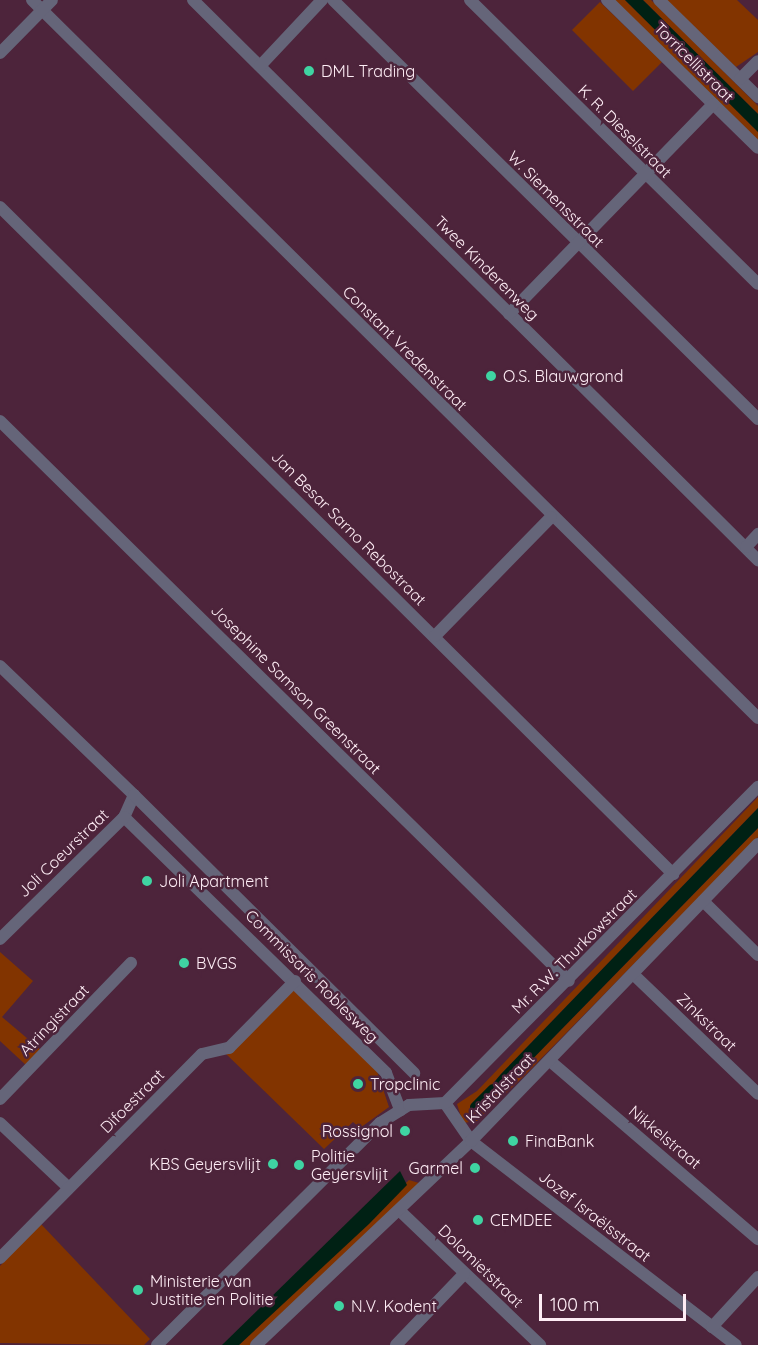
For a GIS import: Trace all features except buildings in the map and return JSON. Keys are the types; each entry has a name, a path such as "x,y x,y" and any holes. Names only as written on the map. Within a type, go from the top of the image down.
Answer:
{"street":[{"name":"Constant Vredenstraat","path":"32,0 551,517 758,718"},
{"path":"0,53 52,0"},
{"name":"Twee Kinderenweg","path":"193,0 758,560"},
{"path":"260,66 322,0"},
{"name":"W. Siemensstraat","path":"333,0 758,419"},
{"name":"K. R. Dieselstraat","path":"470,0 758,284"},
{"name":"Torricellistraat","path":"607,0 758,148"},
{"path":"659,0 758,97"},
{"path":"740,79 758,61"},
{"path":"509,314 713,104"},
{"name":"Jan Besar Sarno Rebostraat","path":"0,207 673,874"},
{"name":"Josephine Samson Greenstraat","path":"0,421 569,981"},
{"path":"435,636 551,517"},
{"path":"746,547 758,534"},
{"name":"Commissaris Roblesweg","path":"0,666 134,795 414,1073"},
{"name":"Mr. R.W. Thurkowstraat","path":"445,1103 569,981 758,787"},
{"path":"124,817 134,795"},
{"name":"Commissaris Roblesweg","path":"124,817 295,981 386,1073 399,1110"},
{"name":"Joli Coeurstraat","path":"0,939 124,817"},
{"name":"Kristalstraat","path":"256,1345 400,1211 471,1141 758,844"},
{"path":"703,901 758,956"},
{"name":"Atringistraat","path":"0,1099 131,963"},
{"name":"Zinkstraat","path":"633,974 758,1094"},
{"name":"Difoestraat","path":"0,1258 202,1054 230,1048 295,981"},
{"name":"Nikkelstraat","path":"550,1061 758,1239"},
{"path":"157,1345 380,1123 399,1110 445,1103"},
{"name":"Jozef Israëlsstraat","path":"445,1103 471,1141 736,1345"},
{"path":"0,1124 68,1187"},
{"name":"Dolomietstraat","path":"400,1211 539,1345"},
{"path":"396,1345 465,1274"},
{"path":"712,1328 758,1277"}],"shaded area":[{"path":"614,0 625,0 697,70 758,132 758,142"},
{"path":"625,0 643,0 758,114 758,132"},
{"path":"643,0 651,0 708,56 758,106 758,114"},
{"path":"666,0 737,0 758,20 758,52 736,67"},
{"path":"600,2 662,62 633,91 572,30"},
{"path":"758,797 758,808 501,1074 482,1096 485,1100 515,1077 758,828 758,837 526,1074 477,1121 463,1123 457,1104 477,1091"},
{"path":"758,808 758,828 515,1077 485,1100 482,1097 501,1074"},
{"path":"0,952 33,981 2,1017 41,1050 27,1066 0,1041"},
{"path":"295,988 377,1071 389,1107 360,1128 353,1122 324,1149 225,1053"},
{"path":"400,1171 407,1185 369,1224 239,1345 222,1345"},
{"path":"409,1180 419,1183 250,1345 239,1345"},
{"path":"40,1223 150,1339 144,1345 0,1343 0,1266"}],"waterway":[{"path":"475,1107 493,1089"}],"place":[{"name":"DML Trading","path":"309,71"},
{"name":"O.S. Blauwgrond","path":"491,376"},
{"name":"Joli Apartment","path":"147,881"},
{"name":"BVGS","path":"184,963"},
{"name":"Tropclinic","path":"358,1084"},
{"name":"Rossignol","path":"405,1131"},
{"name":"FinaBank","path":"513,1141"},
{"name":"KBS Geyersvlijt","path":"273,1164"},
{"name":"Politie Geyersvlijt","path":"299,1165"},
{"name":"Garmel","path":"475,1168"},
{"name":"CEMDEE","path":"478,1220"},
{"name":"Ministerie van Justitie en Politie","path":"138,1290"},
{"name":"N.V. Kodent","path":"339,1306"}]}
